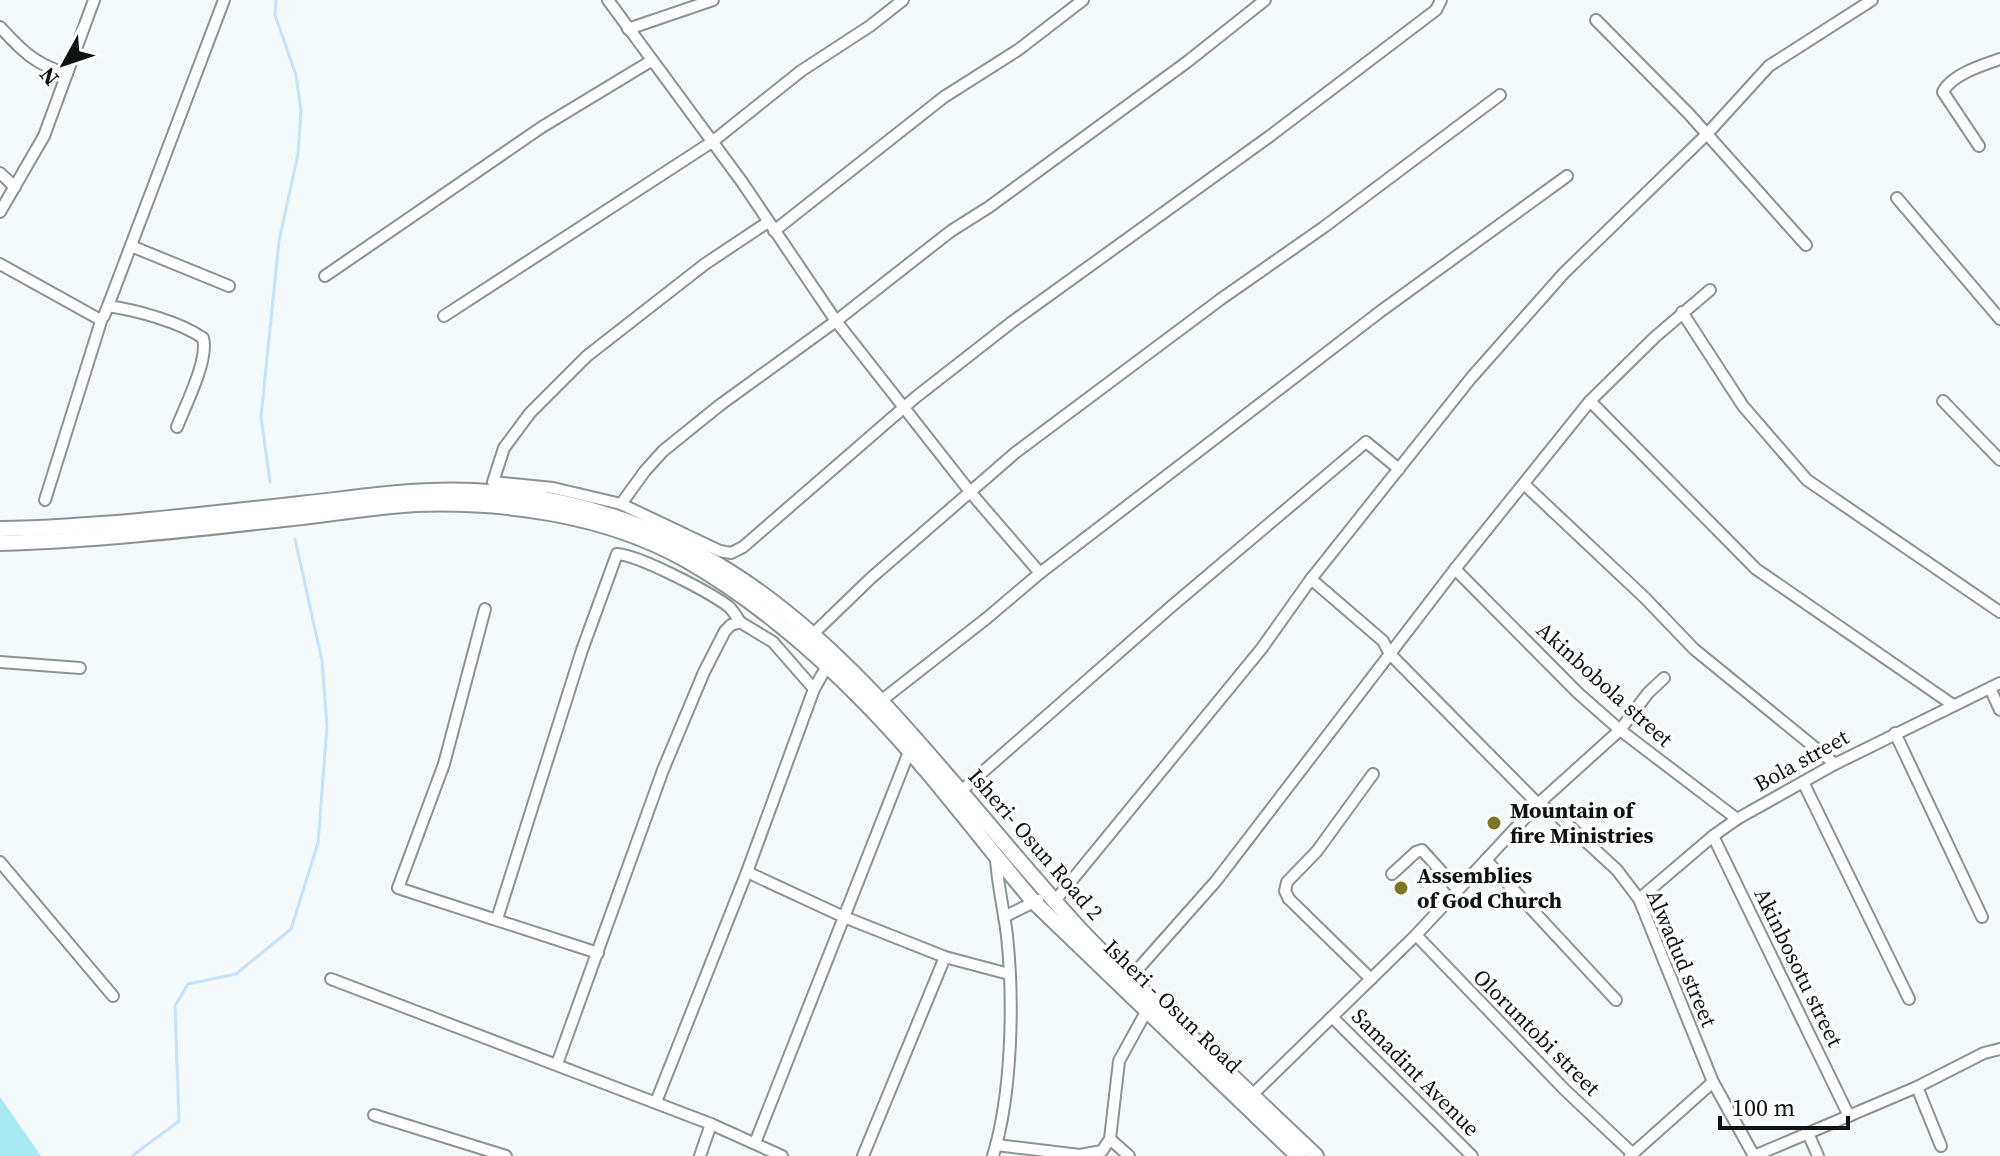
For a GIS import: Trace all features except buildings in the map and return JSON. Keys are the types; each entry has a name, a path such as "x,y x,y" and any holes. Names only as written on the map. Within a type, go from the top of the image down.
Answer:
{"main road":[{"name":"Isheri- Osun Road 2","path":"0,529 171,517 413,491 474,491 531,497 629,521 688,547 741,577 813,634 882,700 961,791 1001,853 1045,899 1316,1156"},
{"path":"0,543 172,531 414,505 473,504 543,513 638,538 685,559 772,617 827,666 1001,853"},
{"name":"Isheri - Osun Road","path":"1045,899 1147,1010 1298,1156"}],"street":[{"path":"0,212 44,136 94,0"},
{"path":"45,500 102,318 224,0"},
{"path":"608,0 712,142 836,321 971,493 1040,573"},
{"path":"628,29 713,0"},
{"path":"444,316 712,142 801,71 870,26 903,0"},
{"path":"1083,0 1018,50 944,97 771,227 705,264 587,356 530,413 504,448 493,482 553,488 621,504 720,551 731,553 743,547 904,407 1012,322 1294,118 1436,10 1441,0"},
{"path":"621,504 663,451 720,405 836,321 951,231 1043,169 1187,62 1265,0"},
{"path":"1004,917 1045,899 1262,648 1311,579 1471,378 1564,273 1707,134 1769,66 1872,0"},
{"path":"1596,20 1707,134 1806,245"},
{"path":"0,27 31,59 67,74"},
{"path":"1979,146 1943,92 1945,86 1964,74 2000,59"},
{"path":"325,276 542,127 651,61"},
{"path":"813,634 871,578 1038,436 1221,299 1460,128 1500,95"},
{"path":"0,173 15,187"},
{"path":"882,700 1040,573 1381,311 1567,176"},
{"path":"1897,198 2000,319"},
{"path":"131,246 229,286"},
{"path":"0,264 102,318"},
{"path":"1130,978 1216,881 1455,569 1590,401 1682,312 1710,290"},
{"path":"108,306 142,313 203,338 205,344 199,368 177,427"},
{"path":"1682,312 1743,406 1807,480 2000,612"},
{"path":"1590,401 1756,569 1953,705"},
{"path":"1943,401 2000,460"},
{"path":"961,791 1173,605 1366,442 1399,469"},
{"path":"1525,485 1645,598 1694,649 1835,764"},
{"path":"497,919 582,650 617,554 657,568 729,607 740,622 773,642 814,689"},
{"name":"Akinbobola street","path":"1455,569 1578,693 1620,730 1737,819"},
{"name":"Alwadud street","path":"1311,579 1383,641 1390,654 1538,804 1555,813 1617,870 1639,899 1713,1082 1754,1156"},
{"path":"485,609 444,764 398,886 400,890 598,953"},
{"path":"557,1064 663,770 704,672 725,631 740,622"},
{"path":"0,662 80,668"},
{"path":"656,1102 747,872 814,689 827,666"},
{"path":"1252,1095 1416,935 1538,804 1620,730 1648,693 1664,678"},
{"path":"1995,685 2000,710"},
{"name":"Bola street","path":"1639,899 1737,819 1835,764 1995,685"},
{"path":"1895,733 1982,917"},
{"path":"755,1143 909,752"},
{"path":"1371,979 1289,899 1285,891 1287,882 1317,851 1373,774"},
{"path":"1803,782 1909,999"},
{"name":"Akinbosotu street","path":"1713,836 1849,1116"},
{"path":"1392,874 1422,850 1458,890"},
{"path":"1001,853 1010,1013 1007,1066 995,1150 1081,1155 1102,1151 1110,1139 1119,1061 1147,1010"},
{"path":"1486,860 1616,1000"},
{"path":"0,862 113,996"},
{"path":"747,872 844,917 945,957 1009,974"},
{"name":"Oloruntobi street","path":"1416,935 1632,1155"},
{"path":"863,1156 945,957"},
{"path":"331,979 656,1102 782,1156"},
{"name":"Samadint Avenue","path":"1332,1017 1472,1156"},
{"path":"1754,1156 1917,1087 1984,1053 2000,1049"},
{"path":"1632,1155 1713,1082"},
{"path":"1917,1087 1941,1146"},
{"path":"374,1115 506,1156"},
{"path":"700,1156 711,1124"},
{"path":"1808,1133 1818,1156"},
{"path":"1110,1139 1129,1156"},
{"path":"465,1156 469,1144"}],"shaded area":[{"path":"0,1097 41,1156 0,1156"}],"waterway":[{"path":"270,482 261,417 279,241 298,154 301,111 296,75 275,15 276,0"},
{"path":"132,1156 179,1121 175,1006 188,984 236,974 291,929 318,843 327,726 322,661 295,539"}],"place":[{"name":"Mountain of fire Ministries","path":"1494,823"},
{"name":"Assemblies of God Church","path":"1401,888"}]}
